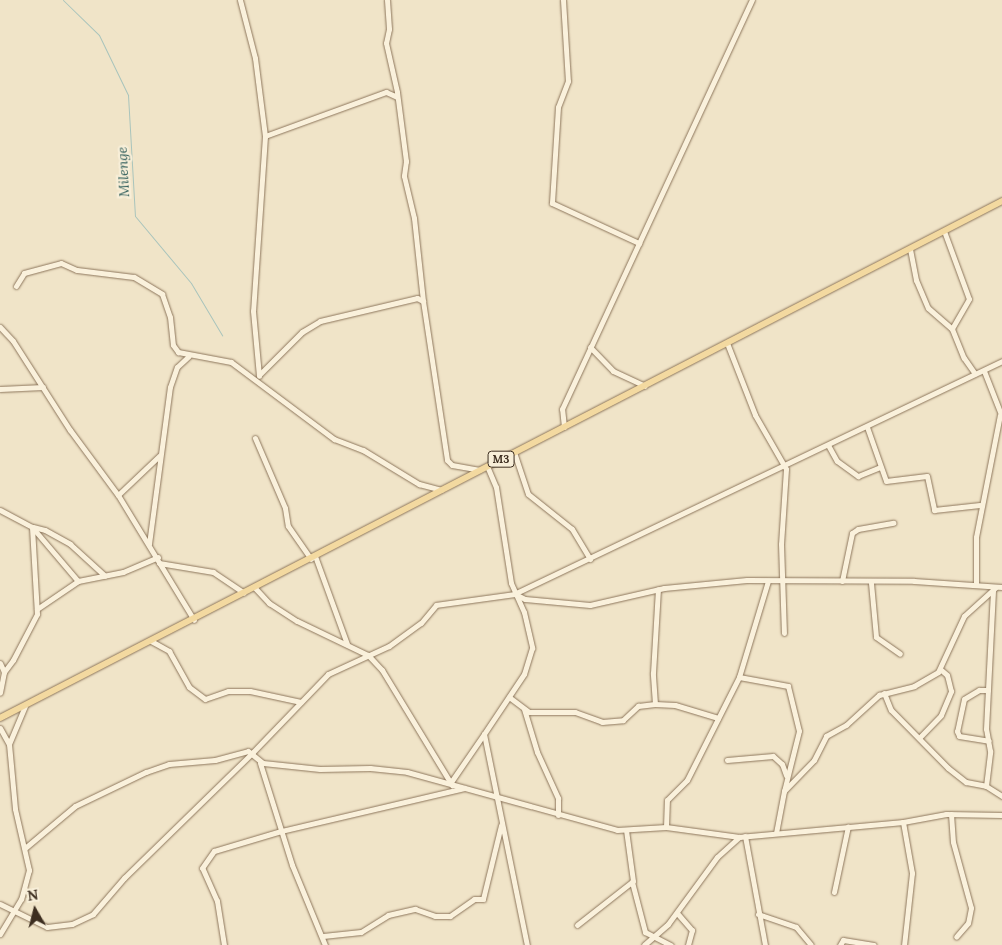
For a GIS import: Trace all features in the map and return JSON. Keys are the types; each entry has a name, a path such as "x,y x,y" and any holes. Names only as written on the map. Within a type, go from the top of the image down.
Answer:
{"main road":[{"name":"M3","path":"0,718 194,620 487,466 1002,201"}],"street":[{"path":"240,0 255,58 266,136 253,311 259,382"},
{"path":"387,0 389,29 386,43 398,97 406,161 404,176 414,218 423,301 446,460 452,465 480,470"},
{"path":"563,0 568,81 558,107 552,203 639,243"},
{"path":"564,427 562,409 752,0"},
{"path":"266,136 386,92 398,97"},
{"path":"944,231 970,299 952,328"},
{"path":"910,249 916,280 928,308 952,328 964,358 975,374"},
{"path":"16,286 24,272 61,263 77,270 134,277 162,294 170,317 173,345 178,352 189,356 226,360 259,382 334,439 363,450 419,484 441,490"},
{"path":"259,375 302,332 320,321 412,298 423,301"},
{"path":"0,328 14,341 43,387 118,495 194,620"},
{"path":"727,343 755,415 784,466 787,481 781,544 784,633"},
{"path":"590,347 612,371 645,386"},
{"path":"149,544 170,387 178,366 189,356"},
{"path":"0,904 48,927 72,924 94,914 124,878 254,752 328,674 389,646 421,623 436,605 514,594 1002,361"},
{"path":"976,584 974,548 980,505 995,451 1001,416 984,371"},
{"path":"0,389 43,387"},
{"path":"867,427 886,482 929,478 934,510 980,505"},
{"path":"256,438 285,508 288,526 313,558 347,644"},
{"path":"828,445 838,461 858,476 880,467"},
{"path":"118,495 149,468 161,452"},
{"path":"514,452 528,494 572,529 590,559"},
{"path":"452,784 524,674 532,648 527,619 514,594 496,488 487,466"},
{"path":"0,510 32,527 45,530 70,544 106,576"},
{"path":"842,581 852,533 858,529 893,523"},
{"path":"32,527 78,581"},
{"path":"0,693 4,672 14,660 37,609 32,527"},
{"path":"37,609 78,581 106,576 158,560 213,572 245,593"},
{"path":"514,594 525,599 590,605 658,589 698,583 782,580 842,581 976,584 997,588"},
{"path":"666,827 667,800 687,780 739,677 768,581"},
{"path":"871,583 876,637 900,654"},
{"path":"255,588 269,603 297,621 368,655 382,670 452,784"},
{"path":"784,791 804,772 830,732 846,725 870,700 884,693 920,683 940,668 964,616 997,588"},
{"path":"986,786 989,741 986,732 988,690 997,588"},
{"path":"655,704 653,673 658,589"},
{"path":"151,641 169,651 189,687 205,699 228,691 250,691 301,702"},
{"path":"0,663 4,672"},
{"path":"920,737 941,715 951,691 947,674 940,668"},
{"path":"739,677 788,686 799,731 786,775 776,833"},
{"path":"988,690 979,690 964,699 957,731 959,736 989,741"},
{"path":"884,693 891,710 959,777 979,786 986,786 1002,796"},
{"path":"509,697 524,709 541,714 574,712 602,722 624,720 638,706 655,704 675,705 718,718"},
{"path":"9,744 24,706"},
{"path":"524,709 537,752 558,798 558,815"},
{"path":"0,728 9,744 15,808 25,848 29,879 0,934"},
{"path":"484,734 528,945"},
{"path":"25,848 75,806 159,767 177,762 215,760 244,751 254,752"},
{"path":"254,752 260,762 281,831 325,945"},
{"path":"727,760 772,756 782,764 786,775"},
{"path":"260,762 320,769 390,769 452,784 558,815 626,830 666,827 742,836 904,822 951,814 1002,815"},
{"path":"224,945 217,901 203,870 204,864 214,851 222,847 281,831 465,788"},
{"path":"951,814 953,842 971,908 968,923 956,937"},
{"path":"904,822 912,872 904,945"},
{"path":"323,936 361,932 388,915 415,909 434,916 450,916 474,899 483,899 502,824"},
{"path":"834,892 848,826"},
{"path":"626,830 632,882 642,928 650,937 671,945"},
{"path":"644,945 650,937 677,913 717,857 742,836"},
{"path":"742,836 764,945"},
{"path":"577,925 632,882"},
{"path":"677,913 692,930 688,945"},
{"path":"758,914 796,927 811,945"},
{"path":"840,945 843,940 874,945"}],"waterway":[{"name":"Milenge","path":"63,0 99,35 128,95 135,216 191,283 222,335"}]}
